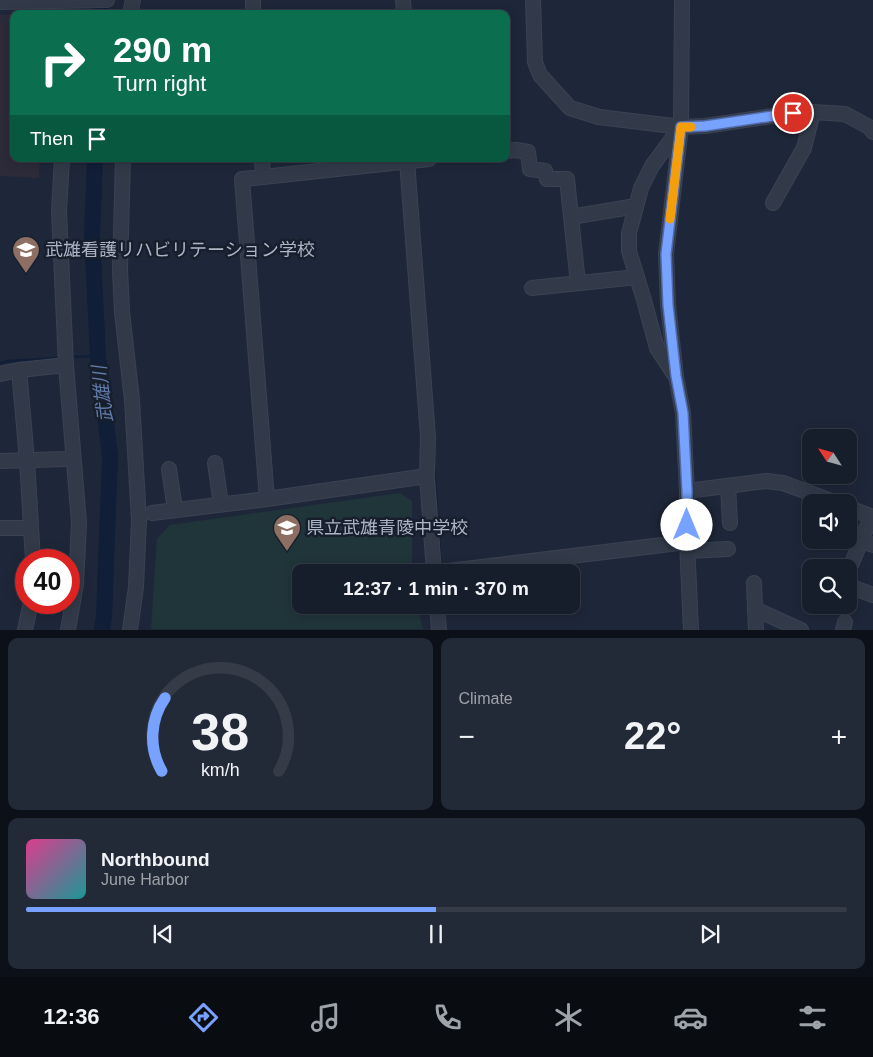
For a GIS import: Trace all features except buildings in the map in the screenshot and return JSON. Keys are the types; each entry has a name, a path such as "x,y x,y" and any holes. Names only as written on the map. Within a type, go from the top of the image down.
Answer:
{"street":[{"path":"0,2 69,4 107,0"},
{"path":"533,0 535,62 540,75 570,108 599,117 681,127 705,126 793,113 845,114 868,127 873,132"},
{"path":"682,0 681,127 666,254 668,305 676,376 683,413 691,630"},
{"path":"774,202 804,148 813,112"},
{"path":"676,376 657,348 629,251 629,233 641,188 652,166 681,127"},
{"path":"510,151 528,152 530,169 545,171 547,179 567,179 578,283"},
{"path":"62,162 59,211 66,366 79,523 76,584 68,630"},
{"path":"124,162 120,270 122,312 132,400 139,520 136,587 130,630"},
{"path":"262,162 263,177"},
{"path":"267,499 242,179 394,162"},
{"path":"411,162 428,437 427,476 433,564"},
{"path":"571,216 636,206"},
{"path":"532,288 637,277"},
{"path":"0,374 19,370 66,366"},
{"path":"19,370 32,549"},
{"path":"0,461 73,458"},
{"path":"215,462 221,504"},
{"path":"169,469 175,509"},
{"path":"152,513 427,476"},
{"path":"687,491 766,481 783,483 813,494"},
{"path":"728,486 730,523"},
{"path":"856,559 867,543 872,517 857,511"},
{"path":"0,528 31,528"},
{"path":"519,564 687,547 728,549"},
{"path":"754,583 756,630"},
{"path":"857,589 873,596"},
{"path":"755,609 801,630"},
{"path":"25,630 28,614"},
{"path":"437,614 438,630"}],"shaded area":[{"path":"10,14 10,162 40,162 39,178 0,176 0,15"}],"green space":[{"name":"県立武雄青陵中学校","path":"400,493 412,501 412,564 292,564 292,614 419,614 423,629 151,629 157,539 170,525"}],"waterway":[{"name":"武雄川","path":"99,10 100,0"},
{"name":"武雄川","path":"95,162 92,235 98,356 110,456 102,630"},
{"path":"71,357 98,356"},
{"path":"0,363 60,358"},
{"path":"434,463 441,564"}],"slow traffic":[{"path":"670,219 681,127 691,127"}],"place":[{"name":"武雄看護リハビリテーション学校","path":"26,274"},
{"name":"県立武雄青陵中学校","path":"287,552"}],"route":[{"path":"687,525 683,413 676,376 668,305 666,254 681,127 705,126 793,113"}]}
